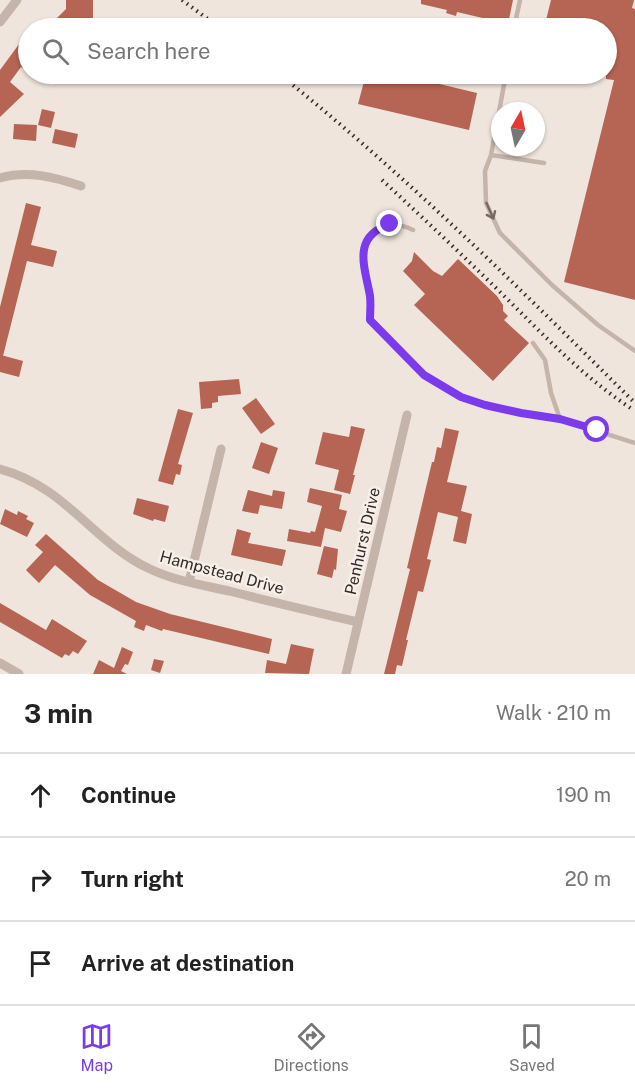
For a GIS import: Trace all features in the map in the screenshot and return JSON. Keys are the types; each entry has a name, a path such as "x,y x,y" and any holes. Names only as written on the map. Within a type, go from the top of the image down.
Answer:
{"street":[{"path":"0,22 16,0"},
{"path":"0,178 10,175 34,175 56,178 81,186"},
{"name":"Penhurst Drive","path":"346,674 408,415"},
{"path":"189,582 221,449"},
{"name":"Hampstead Drive","path":"0,469 25,478 55,495 125,556 152,570 189,582 358,622"},
{"path":"0,663 19,674"}],"lane":[{"path":"516,18 520,0"},
{"path":"501,102 504,84"},
{"path":"491,155 485,171 486,203 500,233 552,285 598,325 635,351"},
{"path":"498,156 544,163"},
{"path":"413,231 402,225 390,224 378,228 364,250 362,265 370,298 370,320 424,375 461,397 521,413 560,419 635,442"},
{"path":"533,343 545,360 551,393 560,419"}],"building":[{"path":"66,0 93,0 93,18 57,18 66,9"},
{"path":"421,0 513,0 509,18 482,18 457,12 456,16 446,13 447,10 421,4"},
{"path":"551,0 634,0 632,8 635,9 635,300 564,282 613,84 617,84 617,18 546,18"},
{"path":"18,46 18,71 10,82 24,94 0,117 0,70"},
{"path":"363,84 440,84 477,93 469,130 358,104"},
{"path":"42,109 55,112 51,128 38,125"},
{"path":"14,124 37,125 36,141 13,139"},
{"path":"55,129 78,134 75,148 52,143"},
{"path":"26,203 41,207 31,245 57,251 53,267 27,261 3,356 23,361 19,377 0,372 0,307"},
{"path":"414,252 433,271 442,276 458,259 497,296 503,305 503,311 508,316 504,320 529,343 493,381 414,305 425,294 403,271 412,261"},
{"path":"239,379 241,394 218,396 218,402 212,403 212,408 201,409 199,382"},
{"path":"256,398 275,424 261,434 242,408"},
{"path":"178,409 193,413 178,464 182,465 180,475 176,474 173,485 158,481"},
{"path":"351,426 365,429 350,494 334,490 339,470 315,464 323,432 349,437"},
{"path":"445,428 459,431 447,482 467,486 461,511 472,514 466,544 453,541 458,517 438,512 427,559 431,560 423,592 418,591 402,666 397,665 395,674 384,674 410,569 407,568 432,462 434,462 437,447 441,448"},
{"path":"261,442 278,448 269,474 252,468"},
{"path":"310,488 342,495 339,509 347,511 341,532 325,528 321,547 287,541 289,529 315,532 322,506 307,502"},
{"path":"248,490 272,496 273,490 285,492 282,509 260,505 258,514 242,511"},
{"path":"137,498 169,506 165,522 154,519 153,521 133,514"},
{"path":"5,509 17,515 18,511 28,516 26,519 34,523 27,537 0,524"},
{"path":"237,529 251,533 248,543 286,550 282,566 231,555"},
{"path":"46,534 98,580 136,602 170,614 272,639 269,654 163,629 162,631 146,625 144,631 134,627 136,621 90,595 55,565 39,583 26,570 43,552 35,545"},
{"path":"324,546 338,549 336,570 334,569 332,578 317,574"},
{"path":"0,603 46,630 52,619 87,641 78,654 73,651 69,656 65,654 62,658 0,622"},
{"path":"291,644 314,649 309,674 265,673 267,660 286,664"},
{"path":"122,647 133,652 128,665 125,664 121,671 127,674 93,674 99,660 114,668"},
{"path":"154,659 164,661 160,673 151,670"}],"railway":[{"path":"182,0 206,18"},
{"path":"291,84 417,192 635,403"},
{"path":"382,180 561,352 595,382 632,409"}],"route":[{"path":"390,224 378,228 364,250 362,265 370,298 370,320 424,375 461,397 485,405 560,419 597,430"}]}
